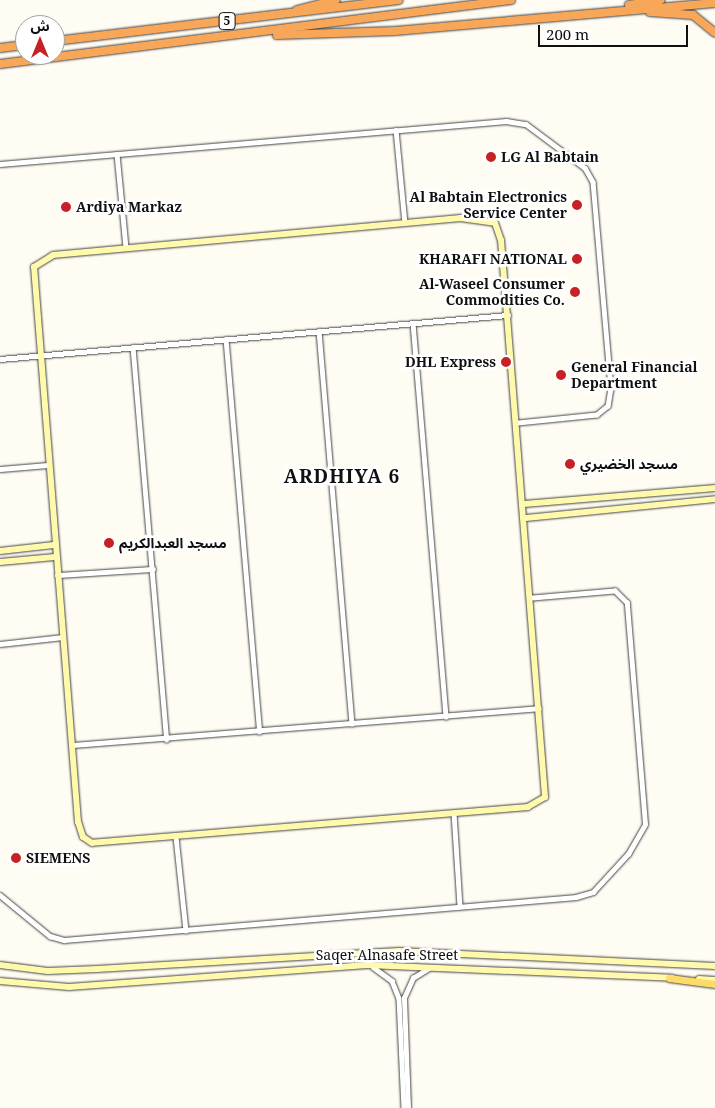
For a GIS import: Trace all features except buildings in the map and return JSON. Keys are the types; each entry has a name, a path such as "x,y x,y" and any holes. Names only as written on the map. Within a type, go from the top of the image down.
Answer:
{"highway":[{"path":"290,13 317,2 336,0"},
{"name":"5","path":"65,41 399,0"},
{"name":"5","path":"1,64 243,36 511,0"},
{"path":"600,11 661,0"},
{"path":"243,36 395,31 600,11 715,3"},
{"path":"600,11 685,13 701,18 715,33"}],"main road":[{"path":"669,978 715,984"}],"street":[{"path":"0,164 516,121 535,130 592,176 611,397 597,415 518,424"},
{"path":"396,130 405,223"},
{"path":"117,154 126,248"},
{"path":"466,218 495,223 501,240 518,424 545,796 528,807 92,843 83,837 72,745 55,557 33,276 37,262 53,255 126,248 466,218"},
{"path":"0,359 508,314"},
{"path":"413,323 446,717"},
{"path":"319,331 352,724"},
{"path":"226,339 260,732"},
{"path":"133,347 167,740"},
{"path":"0,470 48,465"},
{"path":"524,504 715,488"},
{"path":"526,518 715,499"},
{"path":"0,550 54,545"},
{"path":"0,562 55,557"},
{"path":"57,575 153,569"},
{"path":"0,895 55,939 186,930 576,897 593,892 628,854 645,824 627,603 615,591 532,598"},
{"path":"0,644 63,637"},
{"path":"72,745 167,740 540,708"},
{"path":"454,813 460,906"},
{"path":"176,837 186,930"},
{"name":"Saqer Alnasafe Street","path":"0,965 48,971 97,970 398,951 715,966"},
{"path":"367,964 385,972 397,991 404,1108"},
{"name":"Saqer Alnasafe Street","path":"0,981 69,987 367,964 715,980"},
{"path":"408,1108 404,998 413,978 433,966"}],"place":[{"name":"LG Al Babtain","path":"491,157"},
{"name":"Al Babtain Electronics Service Center","path":"577,205"},
{"name":"Ardiya Markaz","path":"66,207"},
{"name":"KHARAFI NATIONAL","path":"577,259"},
{"name":"Al-Waseel Consumer Commodities Co.","path":"575,292"},
{"name":"DHL Express","path":"506,362"},
{"name":"General Financial Department","path":"561,375"},
{"name":"مسجد الخضيري","path":"570,464"},
{"name":"مسجد العبدالكريم","path":"109,543"},
{"name":"SIEMENS","path":"16,858"}],"district":[{"name":"ARDHIYA 6","path":"342,477"}]}
